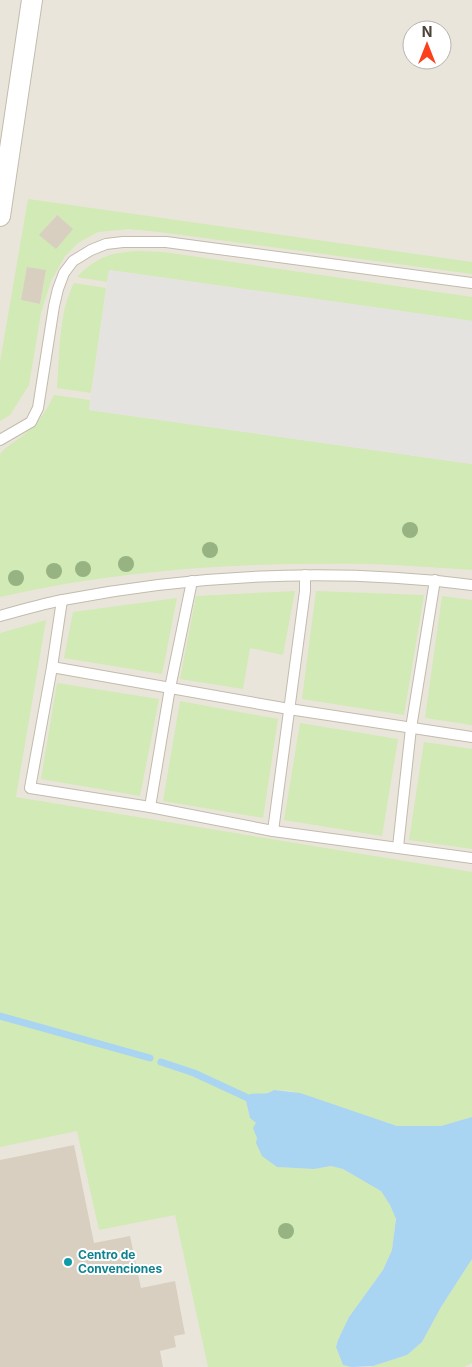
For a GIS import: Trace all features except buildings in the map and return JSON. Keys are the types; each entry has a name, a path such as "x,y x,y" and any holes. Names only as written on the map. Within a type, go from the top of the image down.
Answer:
{"street":[{"path":"0,216 32,0"}],"lane":[{"path":"0,440 31,422 38,408 54,306 64,272 73,261 91,250 106,244 166,242 472,283"},
{"path":"273,831 305,592 305,575"},
{"path":"0,616 62,600 192,581 250,576 362,575 435,580 472,585"},
{"path":"398,847 412,728 435,580"},
{"path":"150,807 170,688 192,581"},
{"path":"62,600 30,788 150,807 273,831 472,858"},
{"path":"52,667 289,709 472,737"}],"shaded area":[{"path":"0,0 472,0 472,1367 0,1367"},
{"path":"109,270 472,321 472,464 89,410"}],"green space":[{"path":"28,199 472,262 472,274 159,232 129,229 98,232 78,243 65,256 51,281 41,313 29,385 10,415 0,421 0,362","holes":["56,215 72,229 40,235","28,267 46,271 40,304 21,300"]},
{"path":"140,251 164,252 472,297 472,321 109,270 107,282 77,277 91,264 106,256"},
{"path":"74,283 106,288 91,393 57,388 62,321"},
{"path":"54,395 90,400 89,410 472,464 472,570 370,564 230,566 184,569 91,580 0,597 0,454 36,423"},
{"path":"295,591 283,655 250,648 243,689 180,679 196,596"},
{"path":"316,591 424,595 404,715 302,699"},
{"path":"442,596 472,600 472,725 425,718"},
{"path":"177,598 162,674 64,658 73,612"},
{"path":"46,620 16,797 472,872 472,1117 441,1126 397,1126 291,1091 274,1090 262,1095 250,1095 246,1101 250,1118 256,1123 260,1152 277,1167 314,1169 331,1166 343,1169 381,1191 396,1219 392,1250 383,1270 349,1317 338,1340 336,1347 343,1365 351,1367 208,1367 175,1215 99,1230 77,1131 0,1147 0,633"},
{"path":"57,683 159,699 140,796 41,779"},
{"path":"180,701 278,719 263,818 163,801"},
{"path":"300,723 398,739 382,836 284,820"},
{"path":"424,742 472,749 472,849 409,840"},
{"path":"472,1259 472,1363 464,1367 370,1367 407,1355 422,1342 441,1307"}],"water":[{"path":"274,1090 300,1093 397,1126 441,1126 472,1117 472,1259 441,1307 422,1342 407,1355 373,1366 351,1367 343,1365 336,1347 338,1340 349,1317 383,1270 392,1250 396,1219 381,1191 343,1169 331,1166 314,1169 277,1167 262,1156 256,1143 257,1138 253,1128 256,1123 250,1118 246,1101 250,1094"}],"waterway":[{"path":"0,1016 150,1058"},
{"path":"161,1062 194,1073 248,1098"}],"place":[{"name":"Centro de Convenciones","path":"68,1262"}]}
